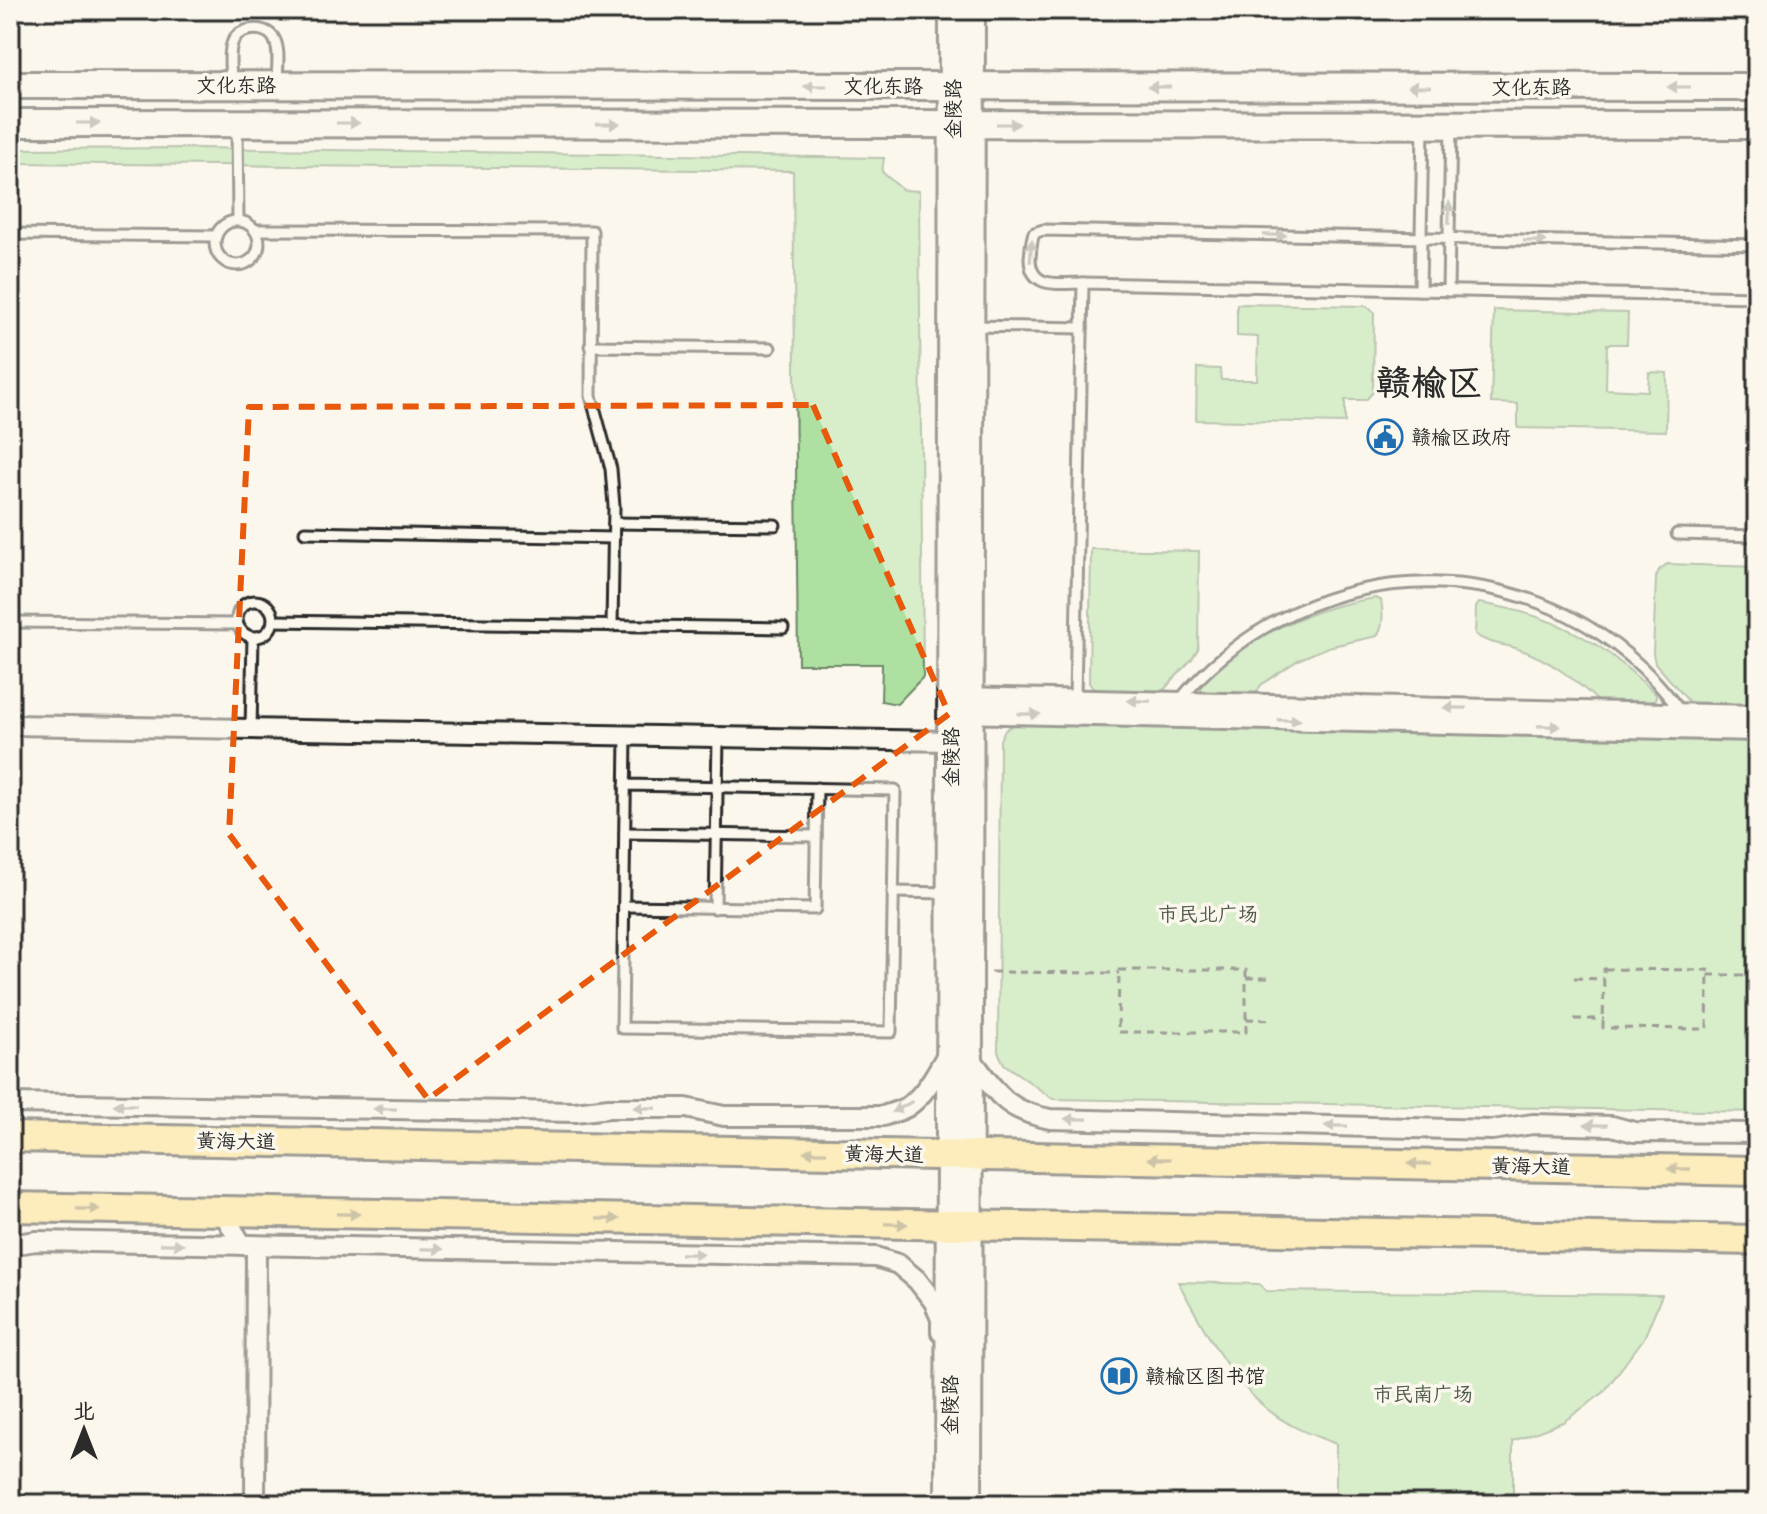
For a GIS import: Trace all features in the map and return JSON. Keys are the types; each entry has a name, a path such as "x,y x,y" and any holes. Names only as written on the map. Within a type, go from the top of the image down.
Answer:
{"main road":[{"name":"金陵路","path":"953,10 962,86 960,705 969,972 960,1052"},
{"name":"金陵路","path":"962,86 971,10"},
{"name":"文化东路","path":"10,85 1757,87"},
{"name":"文化东路","path":"10,123 1757,125"},
{"name":"金陵路","path":"956,1502 960,1052 951,893 951,741 960,705 970,326 962,124"},
{"name":"黄海大道","path":"10,1137 1757,1171"},
{"path":"10,1207 1757,1240"}],"street":[{"path":"960,705 1075,699 1757,715"},
{"path":"960,705 1757,731"},
{"path":"10,725 951,741"},
{"path":"10,1103 575,1112 609,1108 686,1108 724,1116 883,1116 907,1107 960,1052 1000,1097 1019,1111 1050,1119 1492,1130 1548,1124 1612,1126 1634,1132 1757,1133"},
{"path":"222,1211 254,1246"},
{"path":"255,1504 254,1246 283,1213"},
{"path":"10,1245 36,1241 876,1257 898,1264 917,1280 934,1302 941,1319 941,1483 956,1502"}],"lane":[{"path":"231,85 231,46 236,35 254,30 263,30 273,36 277,47 277,85"},
{"path":"237,123 238,220"},
{"path":"1420,290 1423,125"},
{"path":"1448,291 1451,125"},
{"path":"238,220 251,225 259,237 258,252 253,259 238,265 222,260 215,245 220,229 238,220"},
{"path":"256,230 592,231 591,396 611,469 614,523 612,626"},
{"path":"1757,245 1043,230 1034,233 1030,269 1035,278 1046,282 1757,297"},
{"path":"10,234 216,236"},
{"path":"1075,699 1083,283"},
{"path":"970,326 1082,328"},
{"path":"590,346 770,348"},
{"path":"614,523 775,525"},
{"path":"305,532 614,538"},
{"path":"1677,534 1757,536"},
{"path":"1178,702 1228,651 1261,628 1297,609 1375,586 1431,582 1513,594 1564,614 1600,635 1633,660 1681,713"},
{"path":"256,601 269,608 273,621 266,633 253,637 240,630 237,624 238,612 249,602 256,601"},
{"path":"273,621 783,628"},
{"path":"10,622 237,624"},
{"path":"251,729 253,637"},
{"path":"625,785 895,790 891,1032 622,1028 625,785 626,736"},
{"path":"715,908 718,737"},
{"path":"624,906 815,909 817,788"},
{"path":"625,833 816,836"},
{"path":"893,892 951,893"}],"path":[{"path":"1604,969 1708,970 1708,975 1707,1029 1603,1028 1604,969"},
{"path":"1119,970 1246,970 1246,978 1246,1032 1118,1032 1119,970"},
{"path":"969,972 1119,973"},
{"path":"1708,975 1757,975"},
{"path":"1246,978 1274,978"},
{"path":"1574,978 1604,979"},
{"path":"1246,1019 1274,1020"},
{"path":"1574,1019 1604,1019"}],"highlighted area":[{"path":"813,405 949,714 428,1099 229,834 249,407"}],"green space":[{"path":"197,148 884,158 882,172 903,190 919,191 923,677 897,704 881,701 882,664 798,664 793,171 10,163 10,149"},
{"path":"1237,304 1366,306 1374,312 1373,392 1366,400 1345,400 1345,423 1196,420 1197,368 1220,369 1221,380 1257,380 1258,337 1237,336"},
{"path":"1494,310 1628,313 1627,344 1607,344 1606,389 1648,391 1649,372 1667,373 1666,431 1518,428 1518,404 1491,403"},
{"path":"1091,549 1199,551 1198,649 1161,693 1095,691 1089,683"},
{"path":"1667,564 1757,567 1757,705 1690,703 1655,663 1656,577"},
{"path":"1375,598 1381,600 1382,609 1382,624 1377,636 1328,647 1298,660 1261,685 1255,695 1203,693 1200,689 1200,682 1222,663 1262,636 1318,612"},
{"path":"1479,603 1537,617 1579,635 1625,666 1656,694 1656,699 1652,703 1598,701 1540,658 1480,637 1475,634 1476,607"},
{"name":"市民北广场","path":"1017,723 1757,737 1757,1112 1053,1099 1004,1064 998,1052 1000,740 1006,729"},
{"name":"市民南广场","path":"1178,1282 1259,1284 1266,1291 1662,1295 1644,1338 1603,1393 1563,1422 1513,1441 1513,1504 1336,1504 1336,1444 1291,1425 1254,1397 1212,1343"}],"place":[{"name":"赣榆区政府","path":"1385,437"},
{"name":"赣榆区图书馆","path":"1119,1376"}],"district":[{"name":"赣榆区","path":"1429,382"}]}
